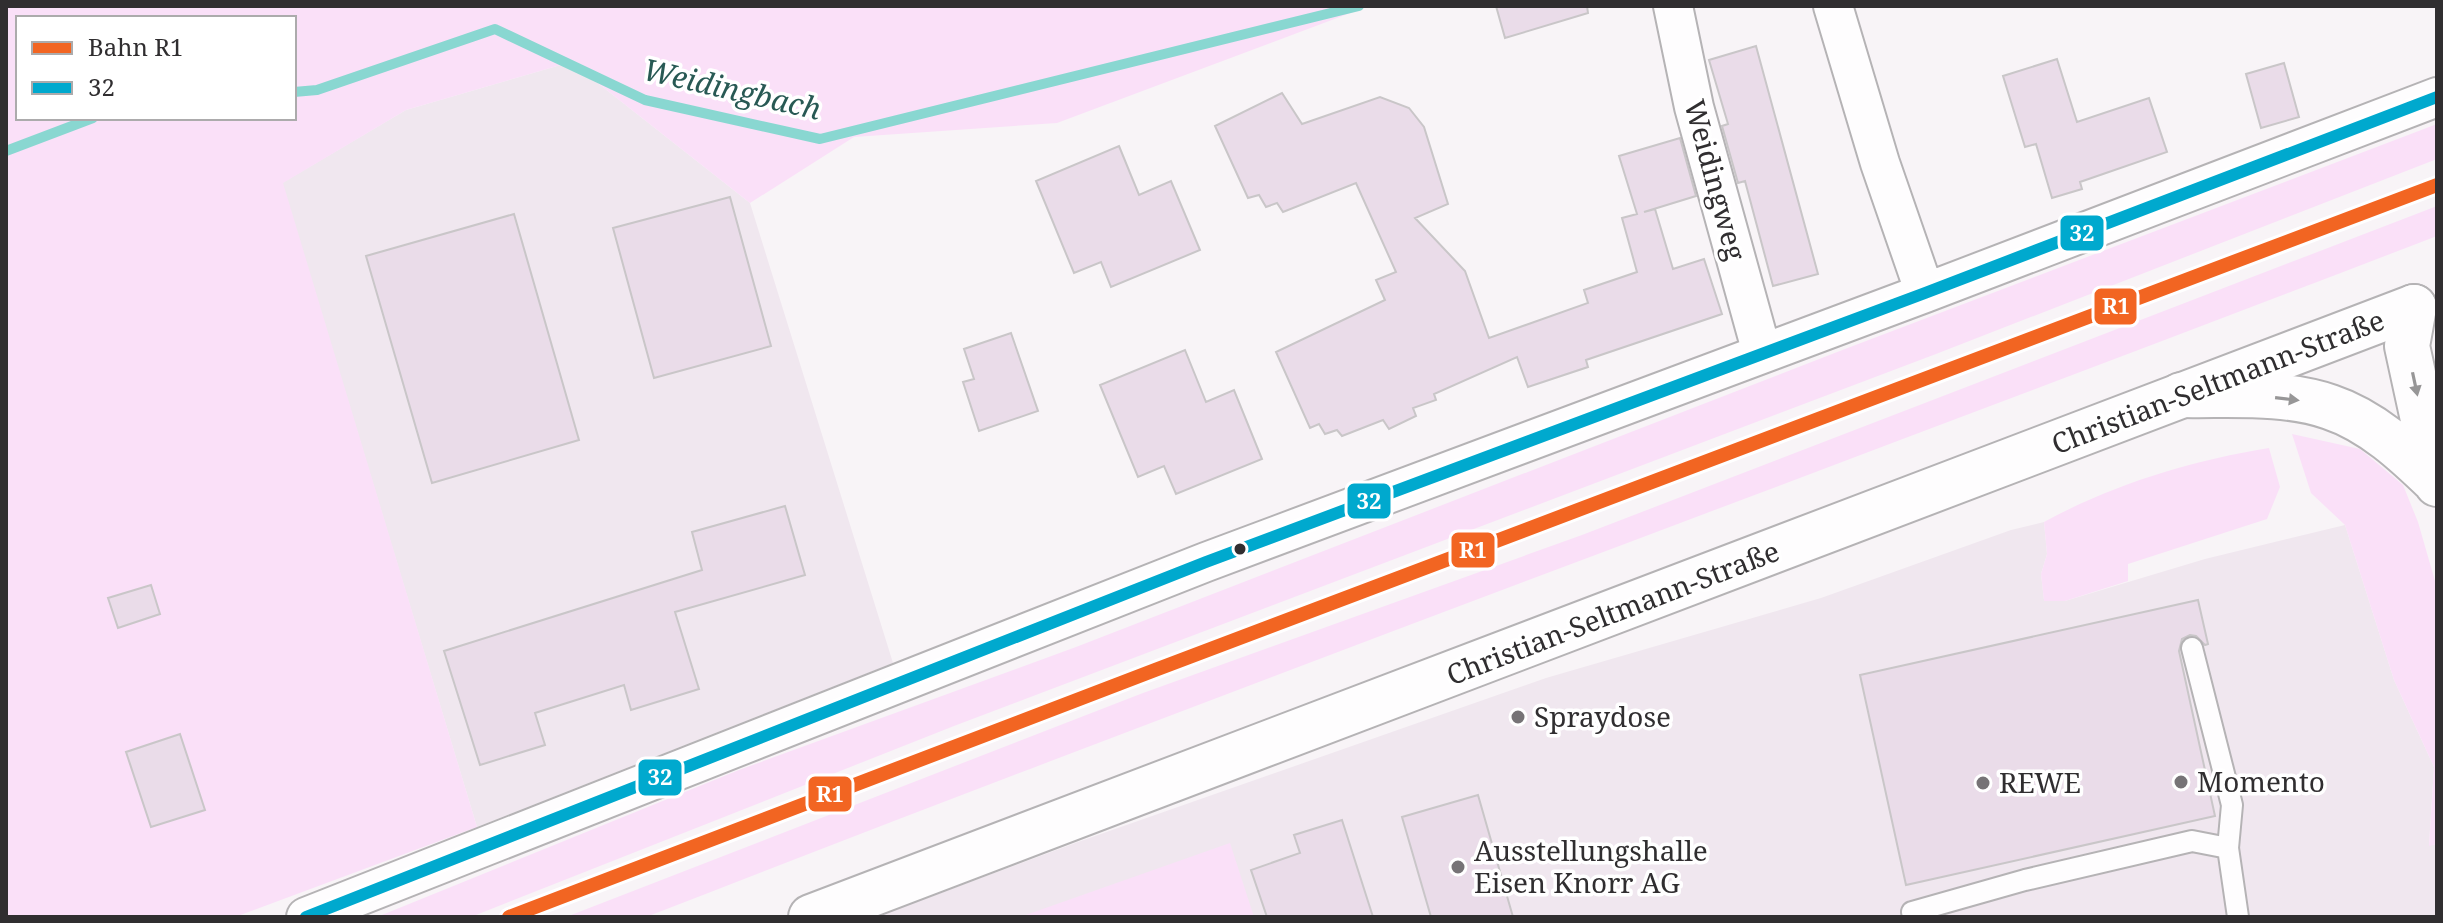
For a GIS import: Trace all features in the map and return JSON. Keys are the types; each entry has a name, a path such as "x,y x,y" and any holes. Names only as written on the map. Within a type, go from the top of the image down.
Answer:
{"main road":[{"name":"Christian-Seltmann-Straße","path":"811,917 2181,395 2425,318"},
{"path":"2425,318 2407,346 2437,483"},
{"path":"2181,395 2286,398 2331,407 2372,429 2405,453 2437,483"}],"street":[{"name":"Weidingweg","path":"1673,6 1694,107 1762,353"},
{"path":"1833,6 1880,163 1925,293"},
{"path":"306,917 1206,562 1925,293 2437,97"}],"lane":[{"path":"2192,648 2232,805 2228,848 2238,917"},
{"path":"1914,917 1912,912 2011,884 2192,841 2228,848"}],"shaded area":[{"path":"6,6 1369,6 1057,123 854,137 750,203 571,62 406,110 283,183 477,827 235,917 6,917"},
{"path":"571,62 750,203 893,663 477,827 282,183 406,110"},
{"path":"2437,124 2437,159 1936,354 954,726 471,917 377,917 739,770 1076,647"},
{"path":"2437,206 2437,236 646,917 566,917 1143,693 1582,535"},
{"path":"2292,434 2360,449 2403,485 2418,522 2437,588 2437,844 2429,846 2434,767 2394,680 2345,525 2311,493"},
{"path":"2269,448 2280,487 2267,519 2128,564 2128,581 2065,601 2044,601 2041,574 2047,554 2044,522 2125,485 2210,460"},
{"path":"2044,522 2047,554 2041,574 2044,600 2065,601 2205,559 2345,525 2394,680 2434,767 2429,845 2437,844 2437,917 876,917 1078,842 1546,678 1821,598 2011,530"},
{"path":"1230,843 1254,917 1020,917"}],"building":[{"path":"1496,6 1587,6 1588,13 1505,38"},
{"path":"1756,46 1818,274 1773,286 1745,181 1738,183 1722,126 1728,124 1709,60"},
{"path":"2057,59 2077,122 2149,98 2167,152 2080,182 2082,189 2052,198 2036,144 2025,147 2003,76"},
{"path":"2284,63 2299,117 2261,128 2246,74"},
{"path":"1282,93 1302,124 1380,97 1409,108 1424,127 1448,204 1415,218 1465,271 1489,338 1588,303 1584,290 1637,272 1622,218 1637,214 1619,156 1680,138 1696,196 1644,212 1655,209 1673,269 1704,259 1722,314 1586,360 1588,367 1528,387 1517,357 1434,394 1436,400 1413,408 1416,416 1389,429 1383,420 1342,436 1337,430 1325,434 1319,424 1310,428 1276,352 1385,300 1376,280 1396,272 1356,183 1283,212 1277,203 1266,207 1259,195 1248,198 1215,126"},
{"path":"1119,146 1139,195 1171,181 1200,250 1111,287 1101,262 1074,273 1036,181"},
{"path":"730,197 771,346 654,378 613,228"},
{"path":"514,214 579,440 432,483 366,256"},
{"path":"1011,333 1038,411 979,431 963,382 974,379 964,349"},
{"path":"1185,350 1206,402 1234,390 1262,459 1176,494 1164,466 1138,477 1100,385"},
{"path":"785,506 805,575 675,612 699,689 631,710 624,685 535,713 545,745 480,765 444,651 702,570 692,532"},
{"path":"151,585 160,614 118,628 108,598"},
{"path":"2198,600 2208,644 2190,635 2182,639 2179,651 2215,816 1906,885 1860,675"},
{"path":"180,734 205,810 151,827 126,752"},
{"name":"Ausstellungshalle Eisen Knorr AG","path":"1478,795 1513,917 1431,917 1402,817"},
{"path":"1342,820 1373,917 1267,917 1251,870 1300,853 1294,835"}],"waterway":[{"name":"Weidingbach","path":"296,92 317,90 495,29 645,100 820,139 1359,6"},
{"name":"Weidingbach","path":"6,151 88,120"}],"rail line":[{"name":"R1","path":"509,917 2437,185"}],"transit line":[{"name":"32","path":"306,917 1206,562 1925,293 2437,97"}],"place":[{"name":"Spraydose","path":"1518,717"},
{"name":"Momento","path":"2181,782"},
{"name":"REWE","path":"1983,783"},
{"name":"Ausstellungshalle Eisen Knorr AG","path":"1458,867"}]}
